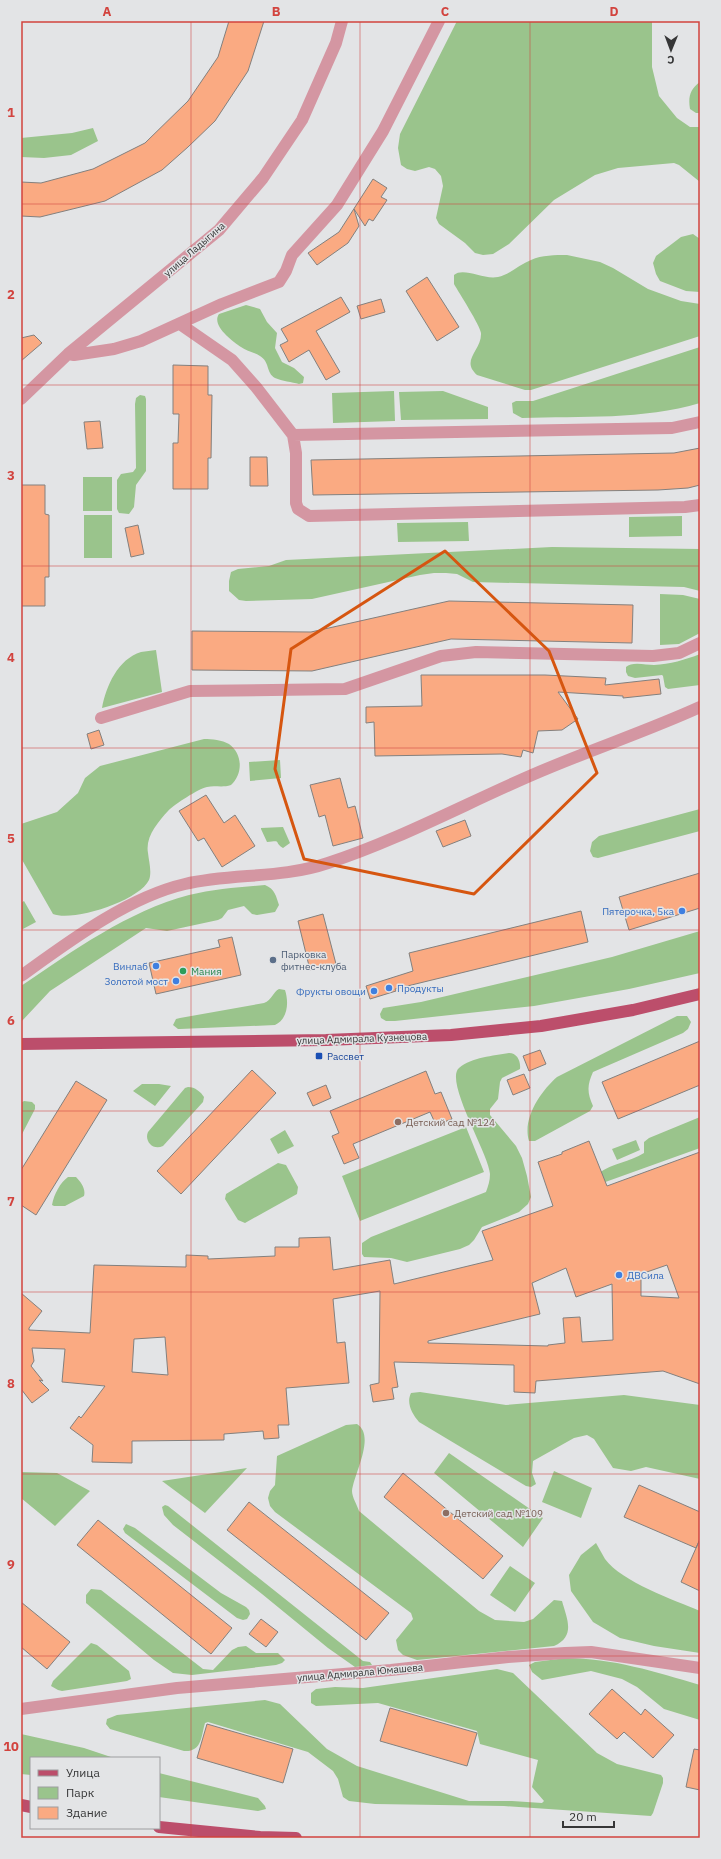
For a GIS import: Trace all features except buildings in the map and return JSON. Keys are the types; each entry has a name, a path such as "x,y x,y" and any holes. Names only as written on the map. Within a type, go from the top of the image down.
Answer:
{"main road":[{"name":"улица Адмирала Кузнецова","path":"21,1044 326,1040 451,1035 541,1026 633,1010 700,994"},
{"path":"160,1827 260,1837 296,1838"}],"street":[{"name":"улица Ладыгина","path":"21,399 68,354 219,230 263,178 302,120 334,49 342,21"},
{"path":"68,354 74,355 128,345 279,282 286,272 292,255 337,205 383,131 438,21"},
{"path":"180,324 232,360 256,387 293,435 296,453 296,503 298,509 309,516 685,507 700,505"},
{"path":"293,435 672,428 700,422"},
{"path":"101,718 190,691 345,689 441,656 476,652 653,656 679,653 700,643"},
{"path":"21,976 52,954 110,917 145,898 162,891 186,884 208,880 297,872 328,863 375,845 534,774 700,707"},
{"name":"улица Адмирала Юмашева","path":"21,1709 177,1688 391,1670 508,1657 565,1653 591,1652 700,1668"}],"highlighted area":[{"path":"445,551 549,651 597,773 474,894 304,859 275,769 291,649"}],"green space":[{"path":"457,21 652,21 652,67 659,96 677,118 690,127 700,127 700,182 679,165 674,163 618,168 595,175 554,200 509,244 493,254 483,255 475,253 465,243 439,224 436,218 443,186 441,176 435,169 429,167 415,171 407,169 401,165 398,148 400,134"},
{"path":"700,82 700,113 696,113 690,109 689,101 692,90"},
{"path":"93,128 98,141 71,155 44,158 21,157 21,138 72,133"},
{"path":"693,234 700,239 700,292 686,291 660,281 653,263 656,256 681,237"},
{"path":"567,255 600,262 648,289 681,301 700,304 700,336 531,390 525,390 477,375 472,370 471,360 478,345 481,333 454,284 454,275 463,272 486,277 498,277 535,258"},
{"path":"246,305 260,309 267,322 277,333 275,348 282,362 294,368 304,377 303,383 299,384 275,378 270,373 263,358 237,344 220,328 217,318 219,314"},
{"path":"700,347 700,403 634,415 522,418 513,413 512,403 516,401 533,401"},
{"path":"394,391 395,421 333,423 332,393"},
{"path":"443,391 488,407 488,419 401,420 399,392"},
{"path":"140,395 145,396 146,399 146,471 136,485 134,507 129,514 119,513 117,509 117,480 121,474 133,472 136,468 135,404 136,398"},
{"path":"83,477 112,477 112,511 83,511"},
{"path":"84,515 112,515 112,558 84,558"},
{"path":"682,516 682,536 629,537 629,517"},
{"path":"468,522 469,541 398,542 397,523"},
{"path":"552,547 700,549 700,591 684,587 473,582 457,574 434,573 312,599 246,601 239,600 229,591 231,572 238,569 269,566 286,560"},
{"path":"660,594 683,595 700,599 700,633 679,644 660,645"},
{"path":"156,650 162,692 102,708 110,682 120,667 133,656 141,652"},
{"path":"700,654 700,685 668,689 665,687 662,675 635,678 628,676 626,672 626,667 632,664 666,664"},
{"path":"204,739 223,742 234,748 240,764 238,775 231,785 210,786 203,788 187,797 164,815 156,825 148,841 150,877 143,888 120,902 105,908 75,915 62,916 53,914 21,858 21,824 57,812 78,793 85,778 100,766"},
{"path":"280,760 281,778 250,781 249,762"},
{"path":"700,809 700,831 598,858 593,857 590,851 592,842 599,836"},
{"path":"283,827 290,843 283,848 276,841 267,842 261,829 261,828"},
{"path":"265,885 275,893 279,905 275,912 257,915 252,914 244,906 228,910 222,918 218,920 167,931 146,928 50,991 21,1022 21,986 102,933 144,911 189,895 237,887"},
{"path":"24,901 36,922 21,930 21,903"},
{"path":"700,931 700,973 629,989 534,1006 395,1021 386,1021 381,1018 380,1014 383,1008 421,1002 612,957"},
{"path":"279,989 285,990 287,1005 283,1019 275,1025 178,1029 173,1025 176,1019 180,1018 264,1003 269,1000"},
{"path":"677,1016 687,1016 691,1022 688,1029 683,1033 593,1072 589,1085 589,1093 593,1106 590,1111 535,1141 529,1141 528,1123 534,1106 539,1097 557,1077"},
{"path":"509,1053 514,1054 518,1058 520,1069 502,1078 500,1082 498,1099 490,1109 490,1115 516,1146 522,1158 531,1197 528,1204 519,1212 482,1227 469,1245 460,1249 407,1262 391,1258 364,1257 362,1254 362,1243 371,1237 486,1192 490,1177 488,1164 462,1102 457,1087 456,1075 459,1068 470,1061"},
{"path":"142,1084 171,1086 155,1106 133,1091"},
{"path":"191,1087 201,1093 204,1097 203,1102 163,1146 153,1146 148,1142 148,1132 185,1088"},
{"path":"24,1101 32,1102 35,1105 35,1109 21,1136 21,1103"},
{"path":"700,1117 700,1148 597,1185 599,1173 644,1153 644,1142 649,1138"},
{"path":"466,1127 484,1172 360,1221 342,1176"},
{"path":"285,1130 294,1146 278,1154 270,1139"},
{"path":"636,1140 640,1150 617,1160 612,1149"},
{"path":"278,1163 286,1165 298,1187 297,1194 245,1223 238,1220 225,1199 226,1194"},
{"path":"68,1177 76,1177 78,1179 84,1188 84,1196 65,1206 52,1205 54,1197 62,1182"},
{"path":"420,1392 506,1405 624,1395 700,1405 700,1479 646,1467 631,1471 613,1468 594,1439 587,1435 574,1438 533,1461 532,1473 536,1484 531,1487 526,1486 419,1422 412,1412 409,1401 411,1393"},
{"path":"357,1424 365,1437 362,1455 352,1491 359,1511 479,1611 495,1620 524,1622 533,1619 554,1600 562,1601 568,1632 561,1642 554,1646 417,1660 403,1655 398,1650 396,1640 413,1619 411,1613 275,1512 270,1506 268,1498 270,1491 275,1485 277,1456 346,1425"},
{"path":"449,1453 543,1518 523,1547 434,1473"},
{"path":"247,1468 205,1513 162,1481"},
{"path":"554,1471 592,1488 581,1518 542,1502"},
{"path":"21,1472 57,1473 90,1491 55,1526 21,1498"},
{"path":"165,1505 363,1661 370,1662 372,1665 355,1667 328,1648 262,1594 173,1525 164,1515 162,1507"},
{"path":"126,1524 135,1528 221,1593 246,1607 250,1614 247,1619 243,1620 237,1618 125,1533 123,1529"},
{"path":"596,1543 605,1559 623,1575 649,1590 700,1611 700,1653 654,1646 620,1638 593,1622 571,1591 569,1575 581,1555"},
{"path":"510,1566 535,1583 515,1612 490,1595"},
{"path":"91,1589 101,1590 203,1669 213,1670 232,1650 238,1647 246,1646 256,1653 278,1653 285,1660 276,1665 192,1675 173,1673 154,1660 86,1603 86,1595"},
{"path":"91,1643 97,1645 129,1671 131,1679 127,1681 62,1691 51,1686 53,1681"},
{"path":"566,1658 600,1660 617,1663 700,1685 700,1720 664,1709 637,1687 622,1679 591,1671 542,1680 532,1672 529,1665 535,1662"},
{"path":"497,1669 513,1673 597,1753 617,1764 661,1775 663,1778 663,1783 651,1816 504,1806 375,1804 349,1801 343,1797 338,1779 333,1771 308,1752 208,1722 205,1723 198,1746 190,1751 184,1751 110,1729 106,1724 107,1719 117,1715 265,1700 280,1704 327,1749 357,1766 469,1801 542,1803 544,1801 532,1787 538,1760 480,1744 477,1731 378,1703 316,1706 311,1703 311,1693 316,1689 335,1687 363,1688"},
{"path":"21,1734 84,1748 111,1757 30,1757 30,1775 21,1774"},
{"path":"160,1773 258,1798 266,1809 258,1811 160,1797"}],"place":[{"name":"Пятерочка, 5ка","path":"682,911"},
{"name":"Парковка фитнес-клуба","path":"273,960"},
{"name":"Винлаб","path":"156,966"},
{"name":"Мания","path":"183,971"},
{"name":"Золотой мост","path":"176,981"},
{"name":"Продукты","path":"389,988"},
{"name":"Фрукты овощи","path":"374,991"},
{"name":"Рассвет","path":"319,1056"},
{"name":"Детский сад №124","path":"398,1122"},
{"name":"ДВСила","path":"619,1275"},
{"name":"Детский сад №109","path":"446,1513"}]}
